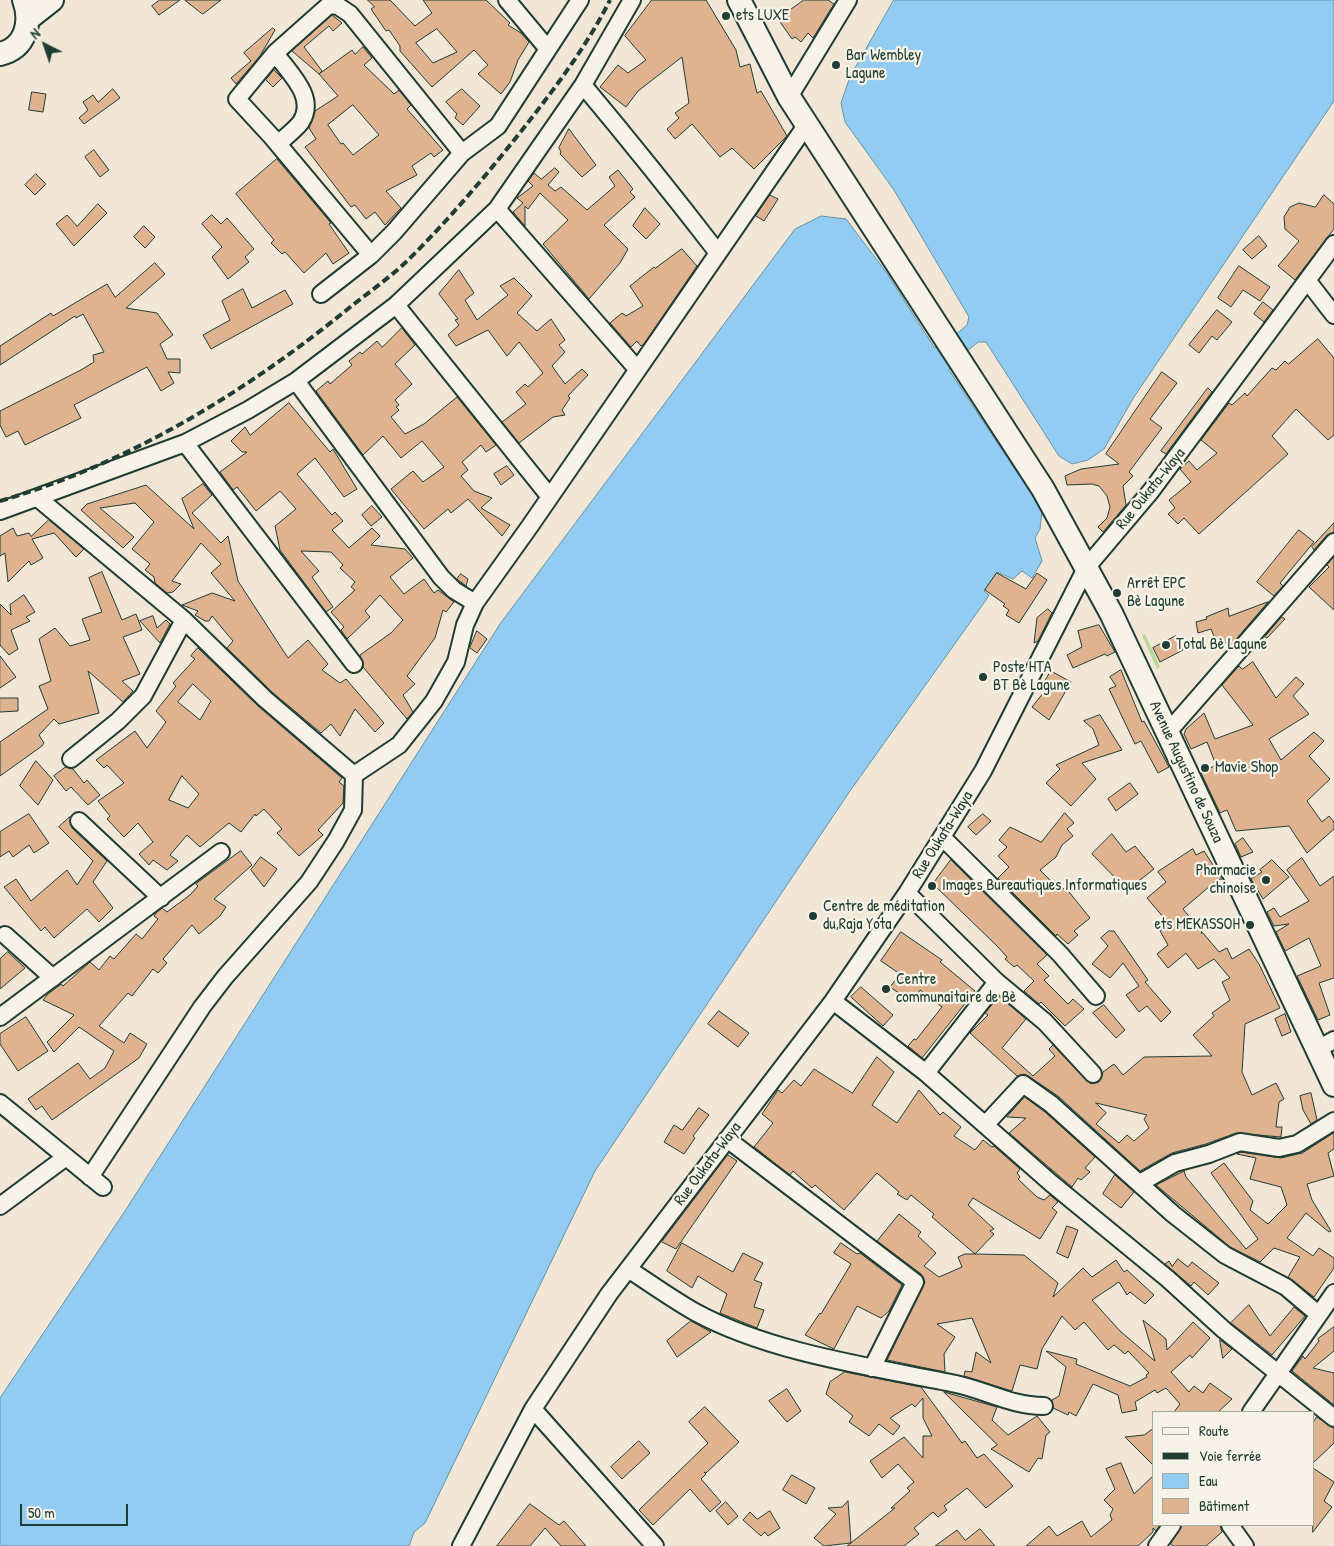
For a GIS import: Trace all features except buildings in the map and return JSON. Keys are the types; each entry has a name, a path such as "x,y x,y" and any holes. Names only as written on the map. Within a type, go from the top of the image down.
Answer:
{"main road":[{"path":"1,57 24,37 26,10 52,0"},
{"name":"Avenue Augustino de Souza","path":"739,0 789,97 837,168 1043,489 1111,613 1168,732 1326,1045 1334,1085"}],"street":[{"path":"507,0 547,48"},
{"path":"321,294 371,255 394,232 462,153 498,126 580,0"},
{"path":"0,511 39,499 185,443 248,410 296,381 396,305 497,209 583,85 632,0"},
{"path":"789,97 848,0"},
{"path":"371,255 278,144 236,99 275,53 329,5 338,6 350,14 462,153"},
{"path":"275,53 302,90 306,99 306,111 300,123 278,144"},
{"path":"583,85 635,146 665,188 718,253"},
{"path":"354,776 398,745 434,701 456,662 464,625 474,603 550,497 807,124"},
{"path":"497,209 637,369"},
{"name":"Rue Oukata-Waya","path":"461,1546 533,1409 609,1294 833,1001 907,893 983,772 1086,568 1151,491 1334,244"},
{"path":"1307,280 1334,314"},
{"path":"396,305 550,497"},
{"path":"296,381 441,577 454,590 474,603"},
{"path":"185,443 354,664"},
{"path":"39,499 184,620 265,699 354,776"},
{"path":"1168,732 1334,542"},
{"path":"71,759 118,721 143,696 184,620"},
{"path":"0,1103 96,1182 202,1007 225,977 309,882 336,841 353,810 354,776"},
{"path":"79,821 160,898"},
{"path":"942,838 1060,954 1096,996"},
{"path":"0,1017 220,852"},
{"path":"907,893 998,982 1045,1022 1093,1074"},
{"path":"5,935 53,978"},
{"path":"926,1073 998,982"},
{"path":"833,1001 926,1073 986,1124 1050,1183 1277,1373 1334,1418"},
{"path":"986,1124 1023,1084 1051,1104 1174,1214 1225,1255 1286,1287 1318,1314"},
{"path":"1140,1183 1175,1163 1209,1154 1240,1142 1279,1148 1297,1144 1334,1121"},
{"path":"727,1139 915,1282 872,1368"},
{"path":"0,1206 66,1157"},
{"path":"628,1269 695,1312 768,1343 872,1368 958,1384 1023,1406 1044,1406"},
{"path":"1252,1411 1334,1293"},
{"path":"533,1409 655,1546"},
{"path":"1157,1546 1171,1526"},
{"path":"1231,1526 1244,1546"}],"green space":[{"path":"1145,634 1160,667 1157,669 1142,635"}],"water":[{"path":"894,0 1334,0 1334,101 1134,397 1104,449 1088,460 1072,464 1059,456 986,342 978,342 950,365 949,370 1042,510 1040,529 1035,538 1042,561 1032,578 1022,571 1013,579 997,572 984,591 989,595 986,600 850,791 595,1171 425,1523 414,1532 409,1546 0,1546 0,1398 125,1211 500,624 795,229 821,216 846,219 886,272 934,347 939,349 967,325 969,317 894,190 845,122 841,103 850,77"}],"railway":[{"path":"0,501 48,486 94,467 140,446 184,422 227,396 310,339 393,274 450,216 519,134 556,86 601,18 610,0"}],"place":[{"name":"ets LUXE","path":"726,16"},
{"name":"Bar Wembley Lagune","path":"836,65"},
{"name":"Arrêt EPC Bè Lagune","path":"1117,593"},
{"name":"Total Bè Lagune","path":"1166,645"},
{"name":"Poste HTA BT Bè Lagune","path":"983,677"},
{"name":"Mavie Shop","path":"1205,768"},
{"name":"Pharmacie chinoise","path":"1266,880"},
{"name":"Images Bureautiques Informatiques","path":"932,886"},
{"name":"Centre de méditation du,Raja Yota","path":"813,916"},
{"name":"ets MEKASSOH","path":"1250,925"},
{"name":"Centre communaitaire de Bè","path":"886,989"}]}
